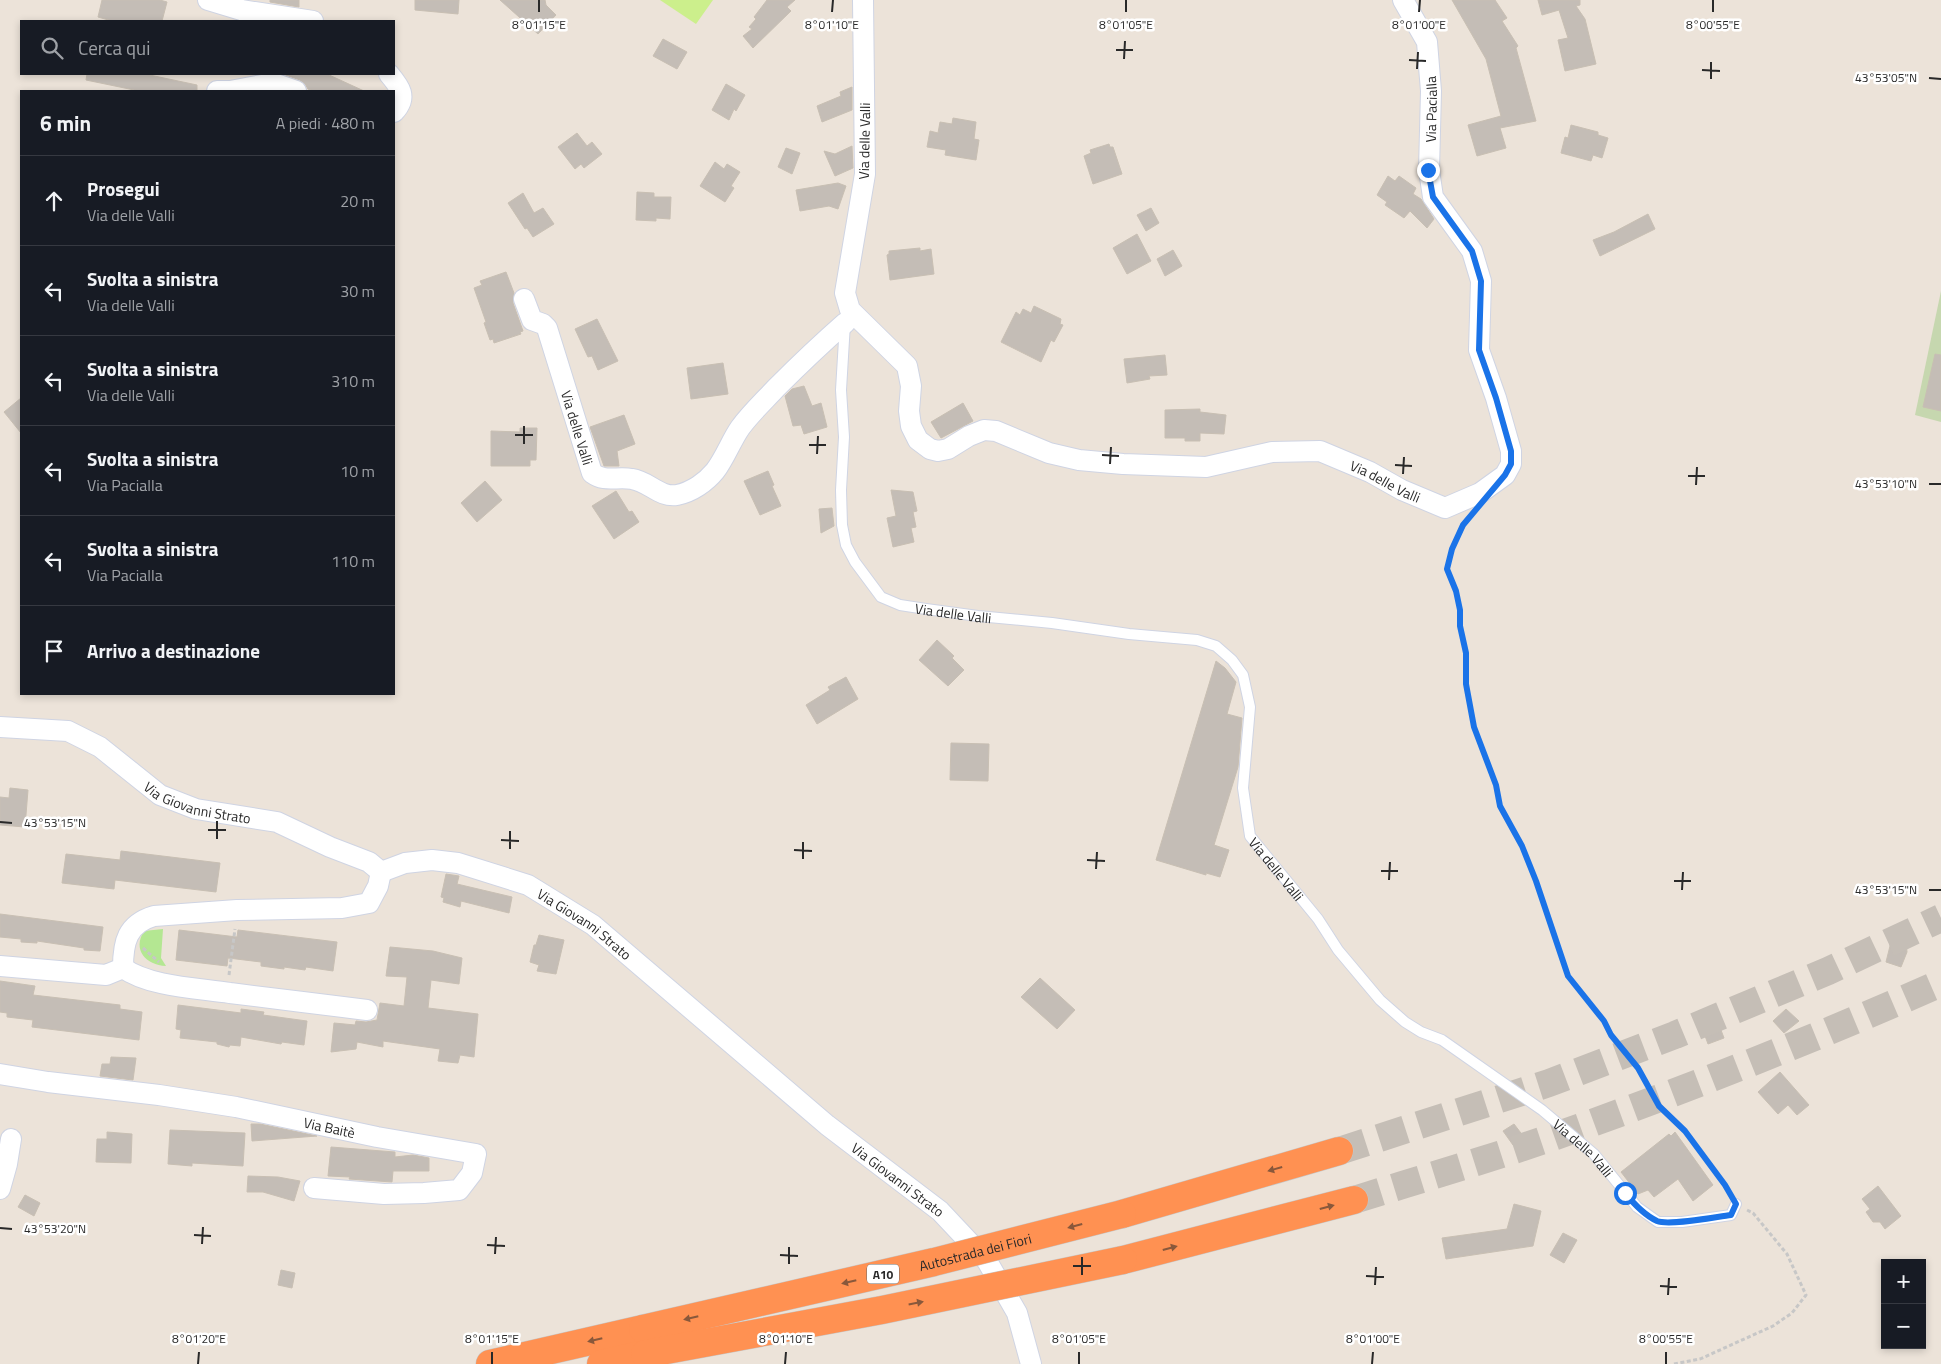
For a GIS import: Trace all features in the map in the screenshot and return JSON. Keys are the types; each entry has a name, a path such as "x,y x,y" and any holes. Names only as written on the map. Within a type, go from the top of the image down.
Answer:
{"highway":[{"name":"Autostrada dei Fiori","path":"601,1364 644,1342 942,1260 1122,1214 1339,1151"},
{"name":"Autostrada dei Fiori","path":"490,1364 892,1308 1122,1260 1354,1200"}],"street":[{"path":"208,0 241,10 306,20"},
{"name":"Via delle Valli","path":"864,0 865,174 845,293 848,317 907,366 911,386 909,412 911,426 918,440 930,449 938,451 948,449 969,436 984,430 996,431 1050,454 1079,460 1123,464 1206,467 1272,452 1320,451 1370,472 1402,490 1445,508 1480,493 1505,475"},
{"name":"Via Pacialla","path":"1403,0 1427,42 1431,91 1428,170 1433,197 1472,251 1481,281 1479,350 1496,398 1511,451 1511,464 1505,475"},
{"path":"390,75 400,87 402,97 395,110"},
{"path":"235,90 273,83 293,90"},
{"name":"Via delle Valli","path":"524,299 532,320 543,324 547,328 592,473 604,480 618,478 634,479 665,495 674,496 687,493 701,484 715,471 741,427 751,415 814,349 848,317"},
{"name":"Via Giovanni Strato","path":"0,727 68,731 100,747 160,795 196,809 276,822 330,847 369,862 382,872 406,863 432,860 458,863 528,885 594,925 827,1125 940,1211 987,1261 1016,1312 1030,1364"},
{"path":"123,968 123,954 127,937 132,928 146,918 237,910 342,908 369,903 378,886 382,872"},
{"path":"0,966 106,975 123,968"},
{"path":"123,968 132,974 144,978 179,986 367,1010"},
{"name":"Via Baitè","path":"0,1074 236,1107 476,1154 472,1173 458,1190 384,1194 314,1188"},
{"path":"0,1188 7,1164 11,1139"}],"lane":[{"name":"Via delle Valli","path":"848,317 841,390 844,437 841,490 842,525 846,545 855,562 880,597 900,605 926,609 1052,623 1129,634 1197,640 1216,646 1232,660 1242,675 1250,707 1243,788 1250,836 1318,919 1338,950 1380,1000 1404,1022 1442,1040 1542,1110 1594,1154 1637,1207 1658,1222 1682,1222 1731,1215 1736,1204"}],"path":[{"path":"1473,512 1463,525 1447,569 1456,591 1460,610 1460,626 1466,653 1466,684 1474,727 1496,785 1500,806 1522,846 1549,916 1568,976 1604,1021 1611,1035 1638,1068 1659,1106 1685,1131 1725,1185 1736,1204 1753,1213 1787,1254 1806,1294 1792,1313 1773,1326 1700,1359 1674,1364"},
{"path":"229,975 235,931"}],"green space":[{"path":"660,0 713,0 696,24"},
{"path":"1941,291 1941,422 1915,415"},
{"path":"163,929 161,958 166,966 152,963 140,950 144,931"}],"building":[{"path":"102,0 160,0 167,2 162,20 108,20 98,17"},
{"path":"270,0 299,0 299,7 270,2"},
{"path":"415,0 459,0 458,14 415,10"},
{"path":"500,0 545,0 546,5 556,15 538,34"},
{"path":"767,0 795,0 787,7 791,11 753,48 743,36 752,29 749,27 756,19 754,17"},
{"path":"1452,0 1495,0 1507,18 1502,21 1518,46 1516,48 1536,121 1500,128 1506,148 1477,156 1468,125 1501,116 1486,59"},
{"path":"1538,0 1580,0 1580,5 1576,6 1585,19 1596,64 1565,71 1558,40 1568,38 1559,10 1542,15"},
{"path":"663,39 687,52 677,69 653,56"},
{"path":"87,75 150,75 197,85 197,90 134,90 86,80"},
{"path":"286,75 329,75 362,90 310,90 300,80"},
{"path":"726,84 745,95 736,111 734,109 729,120 712,110"},
{"path":"852,87 852,110 822,122 817,106 841,96 840,92"},
{"path":"953,118 976,122 974,139 979,140 976,160 945,155 946,150 927,147 930,131 938,133 940,122 952,124"},
{"path":"1571,125 1598,132 1598,135 1608,138 1602,158 1593,155 1591,161 1561,153 1565,137 1568,138"},
{"path":"577,133 587,146 592,142 602,154 584,168 581,164 575,169 558,147"},
{"path":"1109,144 1110,147 1113,147 1122,174 1093,184 1084,156 1091,153 1090,150"},
{"path":"852,146 853,168 835,176 824,151 835,154"},
{"path":"786,148 800,153 792,174 778,167"},
{"path":"715,162 724,169 727,164 740,172 731,186 734,188 725,202 700,186"},
{"path":"1388,176 1395,181 1399,176 1416,188 1413,194 1421,199 1434,219 1427,228 1410,211 1404,218 1385,205 1387,202 1377,195"},
{"path":"838,183 846,186 838,209 829,206 800,211 796,190"},
{"path":"637,192 654,193 654,197 671,197 670,219 656,218 656,221 636,220"},
{"path":"523,193 534,213 543,208 554,224 533,237 527,228 525,229 508,203"},
{"path":"1151,208 1159,223 1146,231 1137,215"},
{"path":"1648,214 1655,229 1600,256 1593,240 1614,232"},
{"path":"1137,234 1151,261 1127,274 1113,248"},
{"path":"920,248 920,251 931,249 934,274 890,280 887,255 889,251"},
{"path":"1173,250 1182,266 1165,276 1157,259"},
{"path":"506,272 514,293 513,303 523,331 520,332 521,334 494,343 493,339 490,340 474,288 482,285 480,281"},
{"path":"1034,306 1061,319 1060,324 1063,325 1054,342 1051,340 1041,362 1001,342 1016,312 1020,315 1023,309 1031,313"},
{"path":"597,319 618,361 598,370 592,356 588,357 575,329"},
{"path":"1935,354 1941,355 1941,411 1923,407"},
{"path":"1165,355 1167,375 1149,376 1150,379 1127,383 1124,359"},
{"path":"723,363 728,394 691,399 687,368"},
{"path":"804,386 812,406 821,403 827,427 804,434 801,425 793,426 785,396 792,389"},
{"path":"20,399 20,432 4,412"},
{"path":"963,403 973,421 941,438 931,422"},
{"path":"1200,409 1200,412 1226,415 1224,434 1200,433 1200,441 1185,441 1185,438 1165,438 1165,410"},
{"path":"624,415 635,444 617,451 619,466 604,466 590,427"},
{"path":"520,428 537,428 536,460 530,460 530,466 491,466 491,431 520,432"},
{"path":"768,471 781,506 760,515 744,481"},
{"path":"485,481 502,500 477,522 461,503"},
{"path":"891,490 913,492 917,511 913,512 916,527 911,528 914,542 893,547 887,518 896,516"},
{"path":"616,491 629,512 632,511 639,522 614,539 592,506"},
{"path":"832,508 834,526 821,533 819,509"},
{"path":"937,640 954,656 952,658 964,670 948,686 919,660"},
{"path":"1216,661 1225,668 1236,682 1227,714 1242,718 1238,767 1214,845 1229,850 1220,877 1206,873 1206,875 1156,860"},
{"path":"846,677 858,699 817,724 806,705 830,690 828,687"},
{"path":"951,743 989,744 988,781 950,780"},
{"path":"10,788 28,790 25,827 0,825 0,797 9,798"},
{"path":"121,851 220,863 216,892 115,880 114,889 62,883 66,854 120,860"},
{"path":"446,874 459,876 457,884 512,897 509,913 461,901 460,907 443,902 444,898 441,897"},
{"path":"0,914 103,927 100,951 84,950 84,948 37,941 37,943 21,942 21,939 0,937"},
{"path":"179,930 237,937 238,930 337,942 333,971 306,967 305,970 284,967 284,969 261,966 261,962 228,958 227,966 176,960"},
{"path":"1905,932 1907,952 1901,967 1886,962 1890,946 1889,933"},
{"path":"539,935 564,940 556,974 537,971 539,965 530,962 534,945 536,945"},
{"path":"390,947 433,951 462,958 459,984 431,980 428,1008 478,1014 474,1057 460,1055 458,1063 438,1061 440,1049 383,1041 383,1047 357,1042 356,1049 331,1052 334,1023 355,1025 356,1021 377,1020 380,1003 404,1006 407,977 386,976"},
{"path":"1040,978 1075,1010 1057,1029 1021,997"},
{"path":"0,981 35,986 33,995 120,1005 120,1009 142,1012 139,1040 32,1027 33,1020 7,1017 7,1013 0,1012"},
{"path":"178,1005 241,1013 241,1009 264,1012 263,1015 307,1021 304,1045 282,1042 281,1044 241,1037 240,1046 230,1045 229,1047 217,1044 217,1042 180,1038 181,1030 176,1029"},
{"path":"1786,1009 1799,1021 1784,1033 1773,1021"},
{"path":"1716,1017 1724,1038 1708,1044 1700,1022"},
{"path":"111,1057 136,1058 133,1080 100,1076 102,1064 110,1064"},
{"path":"1780,1072 1809,1105 1797,1115 1788,1105 1778,1114 1758,1092"},
{"path":"251,1124 260,1124 317,1136 252,1141"},
{"path":"1514,1124 1524,1137 1513,1145 1503,1131"},
{"path":"170,1130 245,1133 243,1166 192,1163 192,1166 168,1164"},
{"path":"107,1132 132,1134 131,1163 96,1162 97,1139 107,1139"},
{"path":"1675,1132 1713,1185 1693,1201 1678,1179 1654,1197 1648,1190 1638,1194 1621,1172 1669,1134 1671,1136"},
{"path":"331,1147 395,1152 395,1157 413,1155 429,1158 429,1171 393,1171 392,1182 328,1176"},
{"path":"248,1176 278,1177 300,1181 294,1201 263,1192 247,1192"},
{"path":"1878,1186 1901,1216 1885,1229 1880,1222 1873,1222 1866,1212 1870,1209 1862,1199"},
{"path":"25,1195 40,1203 34,1216 18,1207"},
{"path":"1514,1204 1541,1211 1533,1246 1446,1259 1442,1238 1507,1229"},
{"path":"1563,1233 1577,1240 1564,1263 1550,1255"},
{"path":"281,1270 295,1273 292,1288 278,1285"}],"tunnel":[{"path":"1339,1151 1549,1083 1675,1035 1828,971 1941,918"},
{"path":"1354,1200 1553,1137 1627,1110 1807,1040 1941,983"}],"route":[{"path":"1428,170 1433,197 1472,251 1481,281 1479,350 1496,398 1511,451 1511,464 1505,475 1463,525 1452,549 1447,569 1456,591 1460,610 1460,626 1466,653 1466,684 1474,727 1496,785 1500,806 1522,846 1536,881 1568,976 1604,1021 1611,1035 1638,1068 1659,1106 1685,1131 1725,1185 1736,1204 1731,1215 1682,1222 1658,1222 1637,1207 1625,1193"}]}
